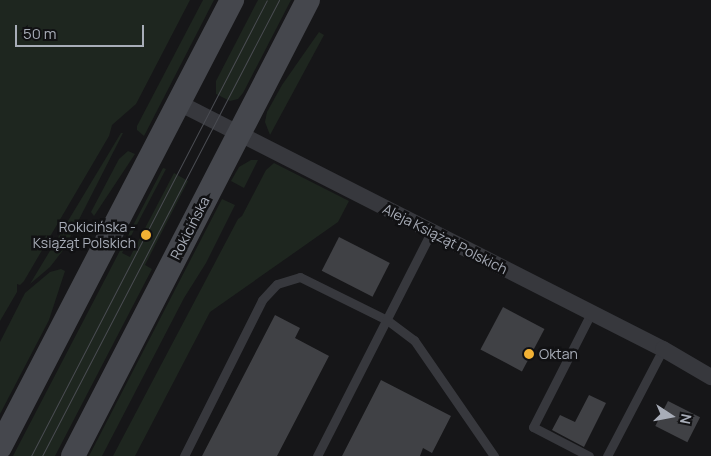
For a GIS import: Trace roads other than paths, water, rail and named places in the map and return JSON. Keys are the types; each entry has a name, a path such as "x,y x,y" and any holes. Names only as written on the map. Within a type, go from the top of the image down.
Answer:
{"main road":[{"path":"0,447 232,0"},
{"name":"Rokicińska","path":"73,456 308,0"}],"street":[{"name":"Aleja Książąt Polskich","path":"179,103 662,349 711,377"}],"lane":[{"path":"317,456 431,232"},
{"path":"184,456 262,300 277,284 300,277 387,320 414,340 494,456"},
{"path":"589,456 533,427 591,313"},
{"path":"607,456 662,349"}],"tram line":[{"path":"31,456 267,0"},
{"path":"42,456 279,0"}],"place":[{"name":"Rokicińska - Książąt Polskich","path":"146,235"},
{"name":"Oktan","path":"529,354"}]}
